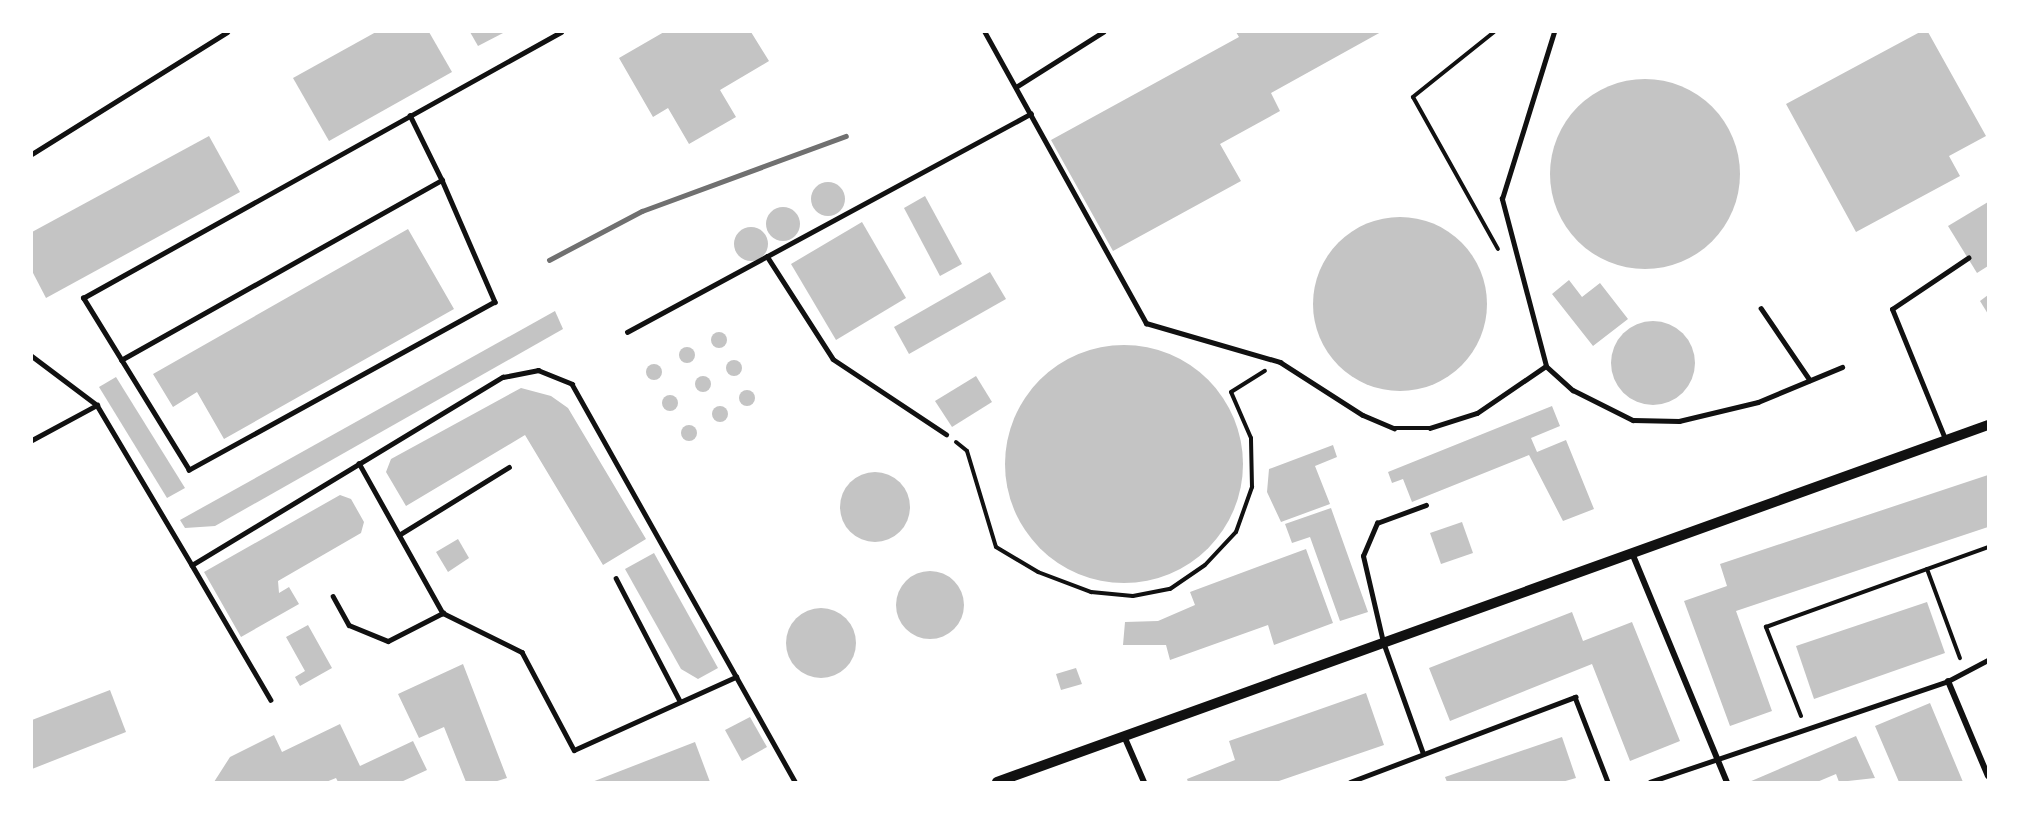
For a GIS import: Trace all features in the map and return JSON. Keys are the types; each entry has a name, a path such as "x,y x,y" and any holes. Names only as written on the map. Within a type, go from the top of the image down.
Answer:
{"street":[{"path":"997,783 1989,425"},
{"path":"1632,552 1727,783"},
{"path":"1948,681 1989,776"},
{"path":"1124,736 1144,783"}],"lane":[{"path":"32,154 227,32"},
{"path":"410,115 442,180 495,302 189,470 83,298 410,115 561,32"},
{"path":"985,32 1146,323 1280,362 1363,415 1394,428 1430,428 1477,413 1546,366"},
{"path":"1016,87 1103,32"},
{"path":"1554,32 1502,199 1546,366 1573,390 1633,420 1679,422 1758,402 1842,367"},
{"path":"627,332 1031,114"},
{"path":"121,360 442,180"},
{"path":"767,256 833,359 946,434"},
{"path":"1945,439 1892,309 1968,258"},
{"path":"1761,308 1810,380"},
{"path":"32,356 97,405 271,700"},
{"path":"192,565 503,377 538,370 572,384 795,783"},
{"path":"32,440 97,405"},
{"path":"359,464 443,613 522,652 574,750 736,677"},
{"path":"399,535 509,467"},
{"path":"1423,754 1383,642 1363,556 1377,523 1426,505"},
{"path":"616,578 680,702"},
{"path":"333,596 349,625 388,641 443,613"},
{"path":"1650,783 1948,681 1989,660"},
{"path":"1350,783 1575,697 1608,783"}],"path":[{"path":"1494,32 1413,97 1504,260"},
{"path":"946,434 967,451 996,547 1038,572 1091,592 1133,596 1170,589 1205,565 1236,532 1252,487 1251,438 1231,392 1280,362"},
{"path":"1807,730 1766,627 1989,547"},
{"path":"1927,569 1965,673"}],"building":[{"path":"376,32 429,32 452,72 329,141 293,78"},
{"path":"470,32 505,32 478,46"},
{"path":"664,32 751,32 769,61 720,90 736,117 689,144 668,108 653,117 619,58"},
{"path":"1236,32 1381,32 1271,93 1280,111 1220,144 1241,181 1113,251 1051,140 1239,37"},
{"path":"1920,32 1928,32 1986,136 1949,156 1960,176 1856,232 1786,104"},
{"path":"1654,79 1682,86 1713,106 1733,137 1739,155 1739,193 1733,211 1713,242 1682,262 1664,268 1636,269 1626,268 1600,258 1584,248 1571,235 1557,211 1551,193 1550,165 1551,155 1561,129 1571,113 1584,100 1608,86 1626,80"},
{"path":"209,136 240,192 46,298 32,271 32,232"},
{"path":"828,182 840,187 845,199 840,211 828,216 816,211 811,199 816,187"},
{"path":"925,196 962,264 940,276 904,208"},
{"path":"1988,202 1988,266 1977,273 1948,226"},
{"path":"783,207 795,212 800,224 795,236 783,241 771,236 766,224 771,212"},
{"path":"1400,217 1433,223 1462,242 1481,271 1487,304 1481,337 1462,366 1433,385 1400,391 1367,385 1338,366 1319,337 1313,304 1319,271 1338,242 1367,223"},
{"path":"862,222 906,298 836,340 791,264"},
{"path":"751,227 763,232 768,244 763,256 751,261 739,256 734,244 739,232"},
{"path":"408,229 454,309 224,439 197,392 173,407 153,374"},
{"path":"990,272 1006,299 909,354 894,327"},
{"path":"1569,280 1582,297 1600,283 1628,319 1593,346 1552,294"},
{"path":"1988,295 1988,314 1980,301"},
{"path":"555,311 563,329 215,526 185,528 180,520"},
{"path":"1653,321 1669,324 1683,333 1692,347 1695,363 1692,379 1683,393 1669,402 1653,405 1637,402 1623,393 1614,379 1611,363 1614,347 1623,333 1637,324"},
{"path":"719,332 725,334 727,340 725,346 719,348 713,346 711,340 713,334"},
{"path":"1124,345 1147,347 1169,354 1190,365 1208,380 1223,398 1234,419 1241,441 1243,464 1241,487 1234,509 1223,530 1208,548 1190,563 1169,574 1147,581 1124,583 1101,581 1079,574 1058,563 1040,548 1025,530 1014,509 1007,487 1005,464 1007,441 1014,419 1025,398 1040,380 1058,365 1079,354 1101,347"},
{"path":"687,347 693,349 695,355 693,361 687,363 681,361 679,355 681,349"},
{"path":"734,360 740,362 742,368 740,374 734,376 728,374 726,368 728,362"},
{"path":"651,364 657,364 662,372 660,378 651,380 646,375 646,369"},
{"path":"703,376 709,378 711,384 709,390 703,392 697,390 695,384 697,378"},
{"path":"976,376 992,402 952,427 935,401"},
{"path":"116,377 185,488 167,498 99,387"},
{"path":"521,388 551,396 568,408 646,539 603,565 525,435 406,506 386,472 391,459"},
{"path":"747,390 753,392 755,398 753,404 747,406 741,404 739,398 741,392"},
{"path":"670,395 676,397 678,403 676,409 670,411 664,409 662,403 664,397"},
{"path":"717,406 723,406 728,414 726,420 717,422 712,417 712,411"},
{"path":"1552,406 1560,426 1531,438 1537,452 1566,440 1594,509 1563,521 1529,455 1412,502 1403,479 1392,483 1388,472"},
{"path":"686,425 692,425 697,433 695,439 686,441 681,436 681,430"},
{"path":"1333,445 1337,457 1315,466 1330,504 1281,522 1267,492 1269,469"},
{"path":"875,472 894,478 904,488 910,507 904,526 894,536 875,542 856,536 846,526 840,507 846,488 856,478"},
{"path":"1988,475 1988,527 1736,611 1772,711 1730,726 1684,601 1727,586 1720,564"},
{"path":"340,495 351,499 364,522 361,533 278,581 279,593 289,587 299,604 241,637 204,572"},
{"path":"1331,508 1368,612 1340,621 1310,537 1292,543 1285,524"},
{"path":"1462,522 1473,553 1441,564 1430,533"},
{"path":"458,539 469,558 448,572 436,552"},
{"path":"1306,549 1333,623 1274,645 1268,625 1170,660 1166,645 1123,645 1125,622 1158,621 1195,605 1190,592"},
{"path":"654,553 718,668 698,679 681,669 625,569"},
{"path":"923,571 937,571 949,576 959,586 964,605 959,624 949,634 937,639 923,639 911,634 901,624 896,612 896,598 901,586 911,576"},
{"path":"1927,602 1945,653 1814,699 1796,646"},
{"path":"821,608 840,614 850,624 856,643 850,662 840,672 821,678 802,672 792,662 786,643 792,624 802,614"},
{"path":"1572,612 1583,641 1632,622 1680,741 1630,761 1592,664 1450,721 1429,668"},
{"path":"308,625 332,668 300,686 295,677 305,671 286,637"},
{"path":"463,664 507,778 494,782 466,782 444,727 419,738 398,694"},
{"path":"1076,668 1082,684 1061,690 1056,674"},
{"path":"110,690 126,732 32,769 32,720"},
{"path":"1366,693 1384,745 1276,782 1188,782 1187,779 1235,760 1229,741"},
{"path":"1930,703 1963,782 1899,782 1875,726"},
{"path":"750,717 767,747 742,761 725,730"},
{"path":"340,724 360,766 413,741 427,770 401,782 338,782 336,778 326,782 214,782 230,757 274,735 282,752"},
{"path":"1856,736 1875,778 1839,782 1836,774 1817,782 1749,782"},
{"path":"1562,737 1576,778 1562,782 1447,782 1445,777"},
{"path":"695,742 710,782 592,782"}],"railway":[{"path":"549,260 642,211 846,136"}]}
